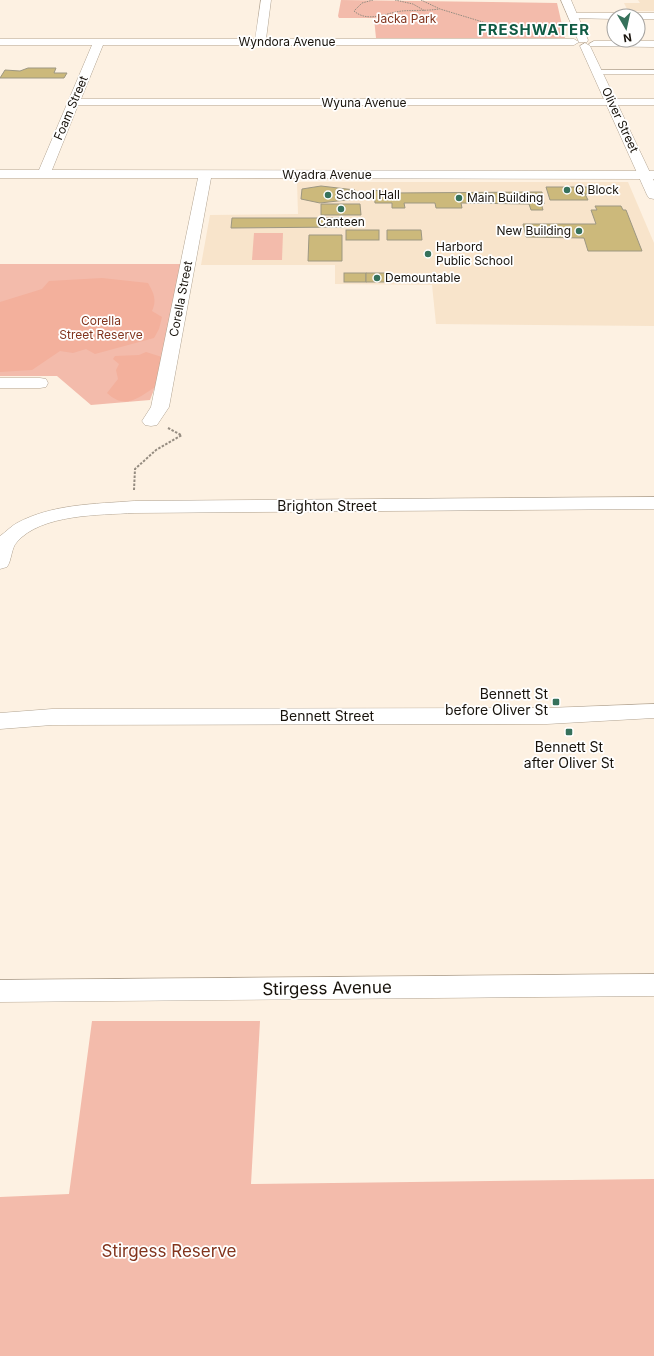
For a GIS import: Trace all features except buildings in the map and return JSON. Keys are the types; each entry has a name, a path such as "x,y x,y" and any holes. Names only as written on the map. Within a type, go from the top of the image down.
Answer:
{"street":[{"path":"260,42 266,0"},
{"name":"Oliver Street","path":"566,0 597,72 650,175 654,195"},
{"path":"573,16 654,16"},
{"name":"Wyndora Avenue","path":"0,42 654,44"},
{"name":"Foam Street","path":"44,174 99,42"},
{"name":"Wyuna Avenue","path":"74,102 654,102"},
{"name":"Wyadra Avenue","path":"0,174 650,175"},
{"name":"Corella Street","path":"151,421 160,407 204,175"},
{"path":"0,382 40,383"},
{"name":"Brighton Street","path":"4,540 24,527 37,521 87,509 134,507 654,503"},
{"path":"0,563 4,540"},
{"name":"Bennett Street","path":"0,721 60,717 555,716 654,711"},
{"name":"Stirgess Avenue","path":"0,991 654,985"}],"lane":[{"path":"597,72 654,72"}],"path":[{"path":"373,0 362,2 354,11 356,13 372,16 388,15 396,12"},
{"path":"395,0 413,4 425,11"},
{"path":"421,0 440,9 497,26"},
{"path":"392,12 440,9"},
{"path":"134,507 135,469 156,450 182,435"}],"shaded area":[{"path":"638,0 654,0 654,11 646,11 646,8 626,8 624,3 640,3"},
{"name":"Harbord Public School","path":"297,182 628,182 654,243 654,326 436,324 432,285 335,284 335,265 201,265 210,215 298,214"}],"green space":[{"name":"Jacka Park","path":"341,0 557,3 565,38 376,38 374,18 339,18 338,16"},
{"path":"254,233 283,233 282,260 252,260"},
{"name":"Corella Street Reserve","path":"0,264 181,264 155,387 150,400 91,405 57,376 0,376"},
{"path":"102,278 148,283 154,297 154,307 152,311 162,317 159,329 154,338 95,354 86,349 73,353 60,351 32,370 0,372 0,302 42,289 49,281"},
{"path":"146,352 162,357 155,387 137,398 126,401 120,401 107,393 118,379 116,370 119,364 113,359 115,356 139,355"},
{"name":"Stirgess Reserve","path":"92,1021 260,1021 251,1184 654,1179 654,1356 0,1356 0,1197 69,1194"}],"place":[{"name":"Q Block","path":"567,190"},
{"name":"School Hall","path":"328,195"},
{"name":"Main Building","path":"459,198"},
{"name":"Canteen","path":"341,209"},
{"name":"New Building","path":"579,231"},
{"name":"Harbord Public School","path":"428,254"},
{"name":"Demountable","path":"377,278"},
{"name":"Bennett St before Oliver St","path":"556,702"},
{"name":"Bennett St after Oliver St","path":"569,732"}],"district":[{"name":"FRESHWATER","path":"534,30"}]}
